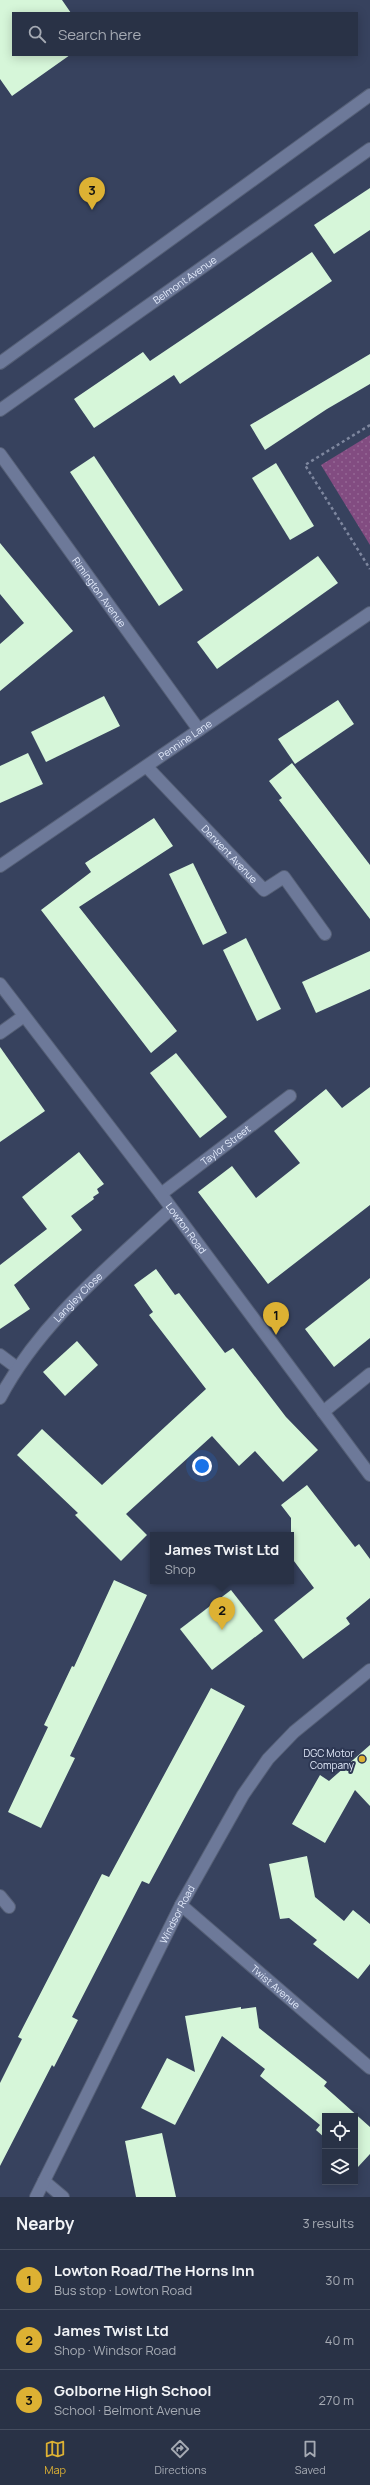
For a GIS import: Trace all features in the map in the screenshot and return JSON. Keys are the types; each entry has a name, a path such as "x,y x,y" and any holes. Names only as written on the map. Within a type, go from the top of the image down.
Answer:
{"street":[{"path":"0,363 370,95"},
{"name":"Belmont Avenue","path":"0,410 370,148"},
{"name":"Rimington Avenue","path":"0,454 199,730"},
{"name":"Pennine Lane","path":"0,866 148,767 199,730 370,613"},
{"name":"Derwent Avenue","path":"148,767 264,890 284,877 325,934"},
{"name":"Lowton Road","path":"0,984 161,1194 370,1475"},
{"path":"0,1033 24,1016"},
{"name":"Taylor Street","path":"161,1194 290,1096"},
{"name":"Langley Close","path":"0,1398 16,1367 84,1290 171,1209"},
{"path":"0,1355 16,1367"},
{"path":"323,1412 370,1374"},
{"name":"Windsor Road","path":"36,2197 181,1905 243,1795 268,1759 294,1732 370,1670"},
{"path":"0,1896 9,1907"},
{"name":"Twist Avenue","path":"181,1905 370,2068"},
{"path":"44,2181 63,2197"}],"path":[{"path":"370,425 305,465 370,569"}],"shaded area":[{"path":"370,435 370,545 321,465"}],"building":[{"path":"0,0 62,0 70,12 12,12 12,56 69,56 12,96 0,79"},
{"path":"370,188 370,230 334,254 314,225"},
{"path":"312,252 332,281 180,384 174,375 94,428 74,399 143,352 150,361"},
{"path":"370,354 370,384 327,409 265,450 250,425"},
{"path":"94,456 183,590 159,606 70,472"},
{"path":"276,463 314,526 290,540 252,478"},
{"path":"0,543 73,631 0,691 0,644 24,623 0,594"},
{"path":"318,556 338,583 217,669 197,642"},
{"path":"104,696 120,726 46,762 31,732"},
{"path":"338,700 354,724 295,764 278,739"},
{"path":"28,753 43,784 0,803 0,766"},
{"path":"292,763 370,865 370,919 279,800 282,798 269,781"},
{"path":"154,818 173,846 79,907 177,1031 151,1053 41,910 91,872 85,863"},
{"path":"193,863 227,933 203,945 169,874"},
{"path":"246,938 281,1009 257,1021 223,950"},
{"path":"370,951 370,989 316,1013 302,982"},
{"path":"0,1047 45,1111 0,1142"},
{"path":"176,1053 227,1117 200,1138 150,1073"},
{"path":"370,1087 370,1205 268,1284 198,1192 232,1166 256,1198 300,1163 274,1131 326,1089 342,1108"},
{"path":"79,1152 104,1184 97,1189 99,1193 93,1197 94,1199 71,1216 82,1230 14,1285 30,1309 0,1329 0,1265 47,1229 22,1197"},
{"path":"156,1269 175,1295 179,1293 225,1353 233,1348 286,1417 318,1450 283,1482 255,1451 239,1466 212,1436 126,1514 147,1535 121,1561 75,1515 78,1513 17,1455 42,1429 102,1485 206,1389 149,1315 153,1312 134,1285"},
{"path":"370,1278 370,1338 334,1367 305,1329"},
{"path":"77,1341 98,1365 65,1396 43,1372"},
{"path":"307,1485 355,1547 359,1544 370,1559 370,1598 346,1618 350,1624 303,1659 274,1620 314,1588 294,1561 294,1532 291,1532 291,1518 281,1505"},
{"path":"114,1580 147,1595 70,1756 75,1758 41,1828 8,1812 48,1727 44,1725 72,1666 74,1667"},
{"path":"231,1590 263,1631 212,1670 180,1629"},
{"path":"211,1688 245,1706 149,1884 142,1881 72,2017 78,2020 54,2067 52,2065 0,2166 0,2083 22,2039 18,2037 102,1874 109,1877"},
{"path":"370,1745 370,1806 355,1790 325,1843 292,1824 320,1775 329,1781"},
{"path":"307,1856 315,1897 344,1921 353,1910 370,1924 370,1964 358,1979 313,1944 317,1940 289,1918 280,1919 269,1864"},
{"path":"241,2007 241,2009 256,2007 259,2028 327,2082 324,2086 354,2113 322,2113 322,2135 316,2130 320,2125 260,2076 265,2069 222,2036 175,2125 141,2108 167,2058 195,2072 185,2016"},
{"path":"358,2116 370,2127 370,2154 358,2167"},
{"path":"162,2133 176,2197 136,2197 125,2141"}],"place":[{"name":"Golborne High School","path":"92,210"},
{"name":"Lowton Road/The Horns Inn","path":"276,1335"},
{"name":"James Twist Ltd","path":"222,1630"},
{"name":"DGC Motor Company","path":"362,1759"}]}
